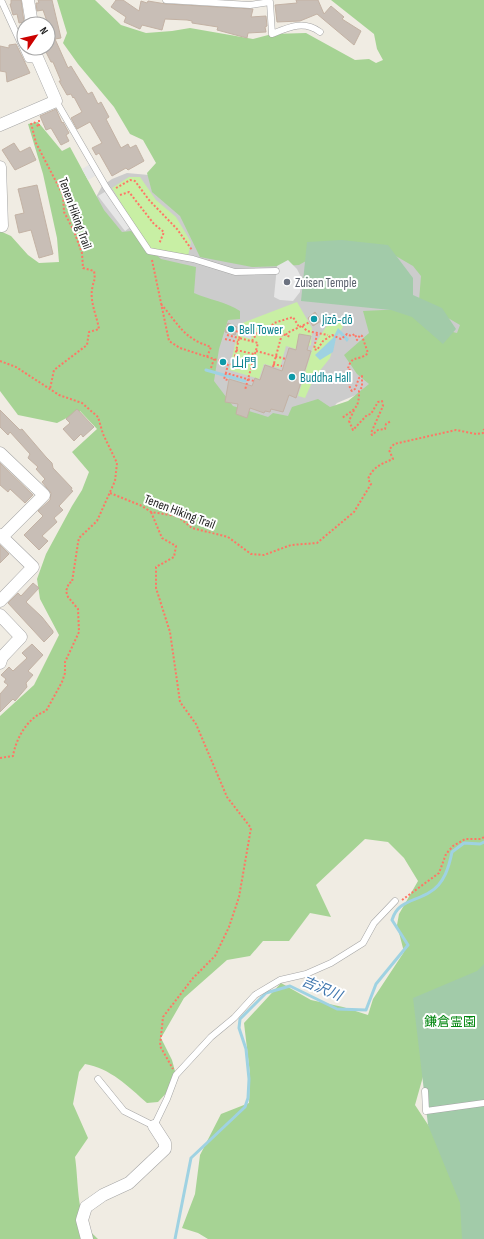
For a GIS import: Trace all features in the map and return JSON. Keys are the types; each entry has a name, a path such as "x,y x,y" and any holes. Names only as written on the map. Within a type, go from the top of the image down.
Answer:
{"street":[{"path":"28,0 31,16"},
{"path":"0,125 56,102 37,56"},
{"path":"0,166 2,226 0,225"},
{"path":"0,453 44,495 1,536 33,567 0,601"},
{"path":"0,615 22,637 2,658 0,663"},
{"path":"87,1239 82,1220 86,1206 103,1195 129,1183 164,1149 165,1143 154,1126"}],"lane":[{"path":"1,0 28,59 39,60"},
{"path":"166,0 250,5 270,2 272,34 295,25 308,25 320,32"},
{"path":"56,102 114,199 152,252 193,259 235,272 276,271"},
{"path":"98,1079 124,1111 154,1126 167,1099 176,1074 211,1037 234,1018 255,995 264,988 280,980 306,974 331,963 363,943 374,923 395,901"},
{"path":"424,1092 426,1111 484,1102"}],"path":[{"name":"Tenen Hiking Trail","path":"36,110 40,123 39,127 35,122 31,122 32,131 63,195 64,212 74,231 82,253 83,268 94,271 96,281 92,290 93,304 99,329 89,332 87,344 54,370 50,389"},
{"path":"109,191 130,180 135,181 149,200 177,229 192,248 193,259"},
{"path":"114,199 129,192 154,224 164,232 152,252 154,269 169,341 180,348 220,361"},
{"path":"161,303 187,336 197,342 211,345 207,357"},
{"path":"252,342 253,337 259,330 268,330 274,322 293,317 301,327 316,334 328,335"},
{"path":"286,336 287,333 310,322"},
{"path":"282,366 273,366 275,356 282,334 291,337"},
{"path":"316,334 314,349 316,350 323,341 333,336 341,339 346,334 351,336 355,334 357,340 359,339 360,335 362,336 368,353 365,356 356,358 349,362 347,372 351,369 349,380 350,389 352,391 359,378 362,376 362,387 359,390 360,400 349,421 353,430 367,415 371,414 378,402 382,401 383,406 371,433 372,435 378,430 385,429 386,424 391,422"},
{"path":"227,335 258,343 245,390"},
{"path":"228,380 224,379 227,363 232,365 239,337"},
{"path":"225,338 238,342"},
{"path":"236,350 255,354"},
{"path":"256,351 286,358"},
{"path":"211,368 214,359"},
{"path":"0,361 16,367 50,389 86,405 98,417 103,434 117,463 115,481 98,520 79,538 72,582 68,583 66,591 68,597 78,609 79,632 65,662 65,673 62,682 46,711 38,714 25,726 13,756 0,758"},
{"path":"225,375 254,381"},
{"path":"342,418 354,409"},
{"name":"Tenen Hiking Trail","path":"110,493 142,506 151,512 177,516 192,528 228,537 251,554 264,555 291,546 317,543 354,512 370,484 368,479 370,473 377,466 393,459 389,450 394,444 456,430 476,434 483,433 484,429"},
{"path":"151,512 162,538 176,546 174,557 156,567 156,588 170,632 180,702 196,724 227,797 251,828 239,897 229,927 215,956 192,978 163,1017 160,1046 176,1074"},
{"path":"395,901 399,902 439,873 446,854 453,846 465,838 481,839 484,837"}],"shaded area":[{"path":"92,163 99,174 88,180 82,169"},
{"name":"Zuisen Temple","path":"127,173 160,176 414,245 478,318 443,358 337,403 299,447 175,394 95,199 102,186 112,179"},
{"path":"108,190 132,226 125,231 98,196"},
{"path":"288,260 297,269 302,279 300,292 293,301 280,300 274,297 277,266"},
{"path":"240,327 250,330 252,333 251,339 238,335"}],"green space":[{"path":"57,0 95,0 121,25 146,33 190,28 253,39 272,34 306,33 355,60 369,59 376,63 383,60 377,49 374,34 331,0 484,0 484,984 424,1073 415,1105 444,1149 467,1191 468,1239 208,1239 198,1233 182,1228 195,1194 200,1155 221,1114 249,1103 250,1074 244,1023 281,983 311,1000 343,1007 368,1015 373,999 404,952 397,925 399,914 418,881 404,858 388,842 365,839 316,885 331,917 310,913 289,941 263,941 250,956 227,960 184,998 161,1038 172,1060 176,1075 170,1089 158,1102 147,1103 119,1079 94,1066 85,1064 79,1072 73,1104 88,1138 75,1157 78,1192 83,1218 90,1231 98,1239 0,1239 0,716 34,685 59,635 40,599 37,579 46,554 82,490 89,472 72,452 97,429 80,411 57,423 18,415 0,391 0,231 11,236 28,255 39,263 59,262 57,238 43,174 28,124 38,122 62,151 70,147 104,210 122,232 131,231 161,259 196,267 194,293 230,305 240,311 240,319 228,320 219,349 214,381 233,406 268,417 273,413 288,416 292,407 318,399 330,407 348,401 369,384 357,374 344,355 369,333 363,311 404,309 440,329 457,333 460,325 419,301 421,276 413,266 382,248 311,258 299,265 284,266 252,267 200,257 180,216 152,192 147,173 156,163 143,140 130,134 114,107 78,64 63,43 67,33"},
{"path":"129,177 140,177 156,200 176,217 191,242 188,256 148,248 112,188"},
{"path":"342,240 388,245 413,278 413,295 442,308 456,329 443,344 412,317 391,310 301,301 307,242"},
{"path":"297,302 312,328 311,345 299,350 286,346 280,368 264,364 259,379 229,370 240,324"},
{"path":"338,319 343,327 335,339 330,358 314,378 305,398 298,396 313,347 326,327"},
{"name":"鎌倉霊園","path":"484,964 484,1239 462,1239 460,1203 428,1125 413,998 477,971"}],"water":[{"path":"338,328 349,339 347,342 339,333 336,338 333,352 320,360 315,355 333,338"}],"building":[{"path":"11,0 21,0 23,16 17,16 17,14 13,15"},
{"path":"38,0 52,0 56,16 45,16 43,10 37,11 36,3 39,3"},
{"path":"116,0 123,0 139,11 141,1 147,3 148,1 166,4 253,9 251,17 266,16 266,32 248,33 247,38 217,30 218,27 192,23 192,21 187,20 165,19 162,30 142,25 140,29 124,22 126,17 111,7"},
{"path":"296,0 318,0 324,14 331,6 344,17 342,19 361,31 354,45 317,14 300,21 277,22 275,5 297,3"},
{"path":"56,17 61,38 56,39"},
{"path":"56,41 68,68 71,66 88,94 92,92 98,104 101,102 109,117 106,119 121,148 128,144 130,148 136,145 144,161 128,170 126,168 112,176 99,153 96,155 92,148 102,143 90,122 77,129 71,118 82,112 74,97 73,98 71,94 67,95 59,81 61,81 53,62 51,62 48,56 56,56"},
{"path":"16,44 16,56 22,56 30,73 7,82 6,72 0,71 0,46 9,48 9,45"},
{"path":"56,109 62,123 63,122 69,133 66,135 69,141 61,145 51,128 46,130 40,116"},
{"path":"14,143 20,152 30,147 36,160 15,170 2,150"},
{"path":"37,185 53,254 39,258 31,230 19,233 15,215 24,213 18,189"},
{"name":"Jizō-dō","path":"315,312 321,321 313,326 308,318"},
{"name":"Bell Tower","path":"228,323 237,327 235,335 225,332"},
{"path":"299,334 311,336 307,350 311,351 296,398 289,395 283,412 271,409 270,412 265,411 264,413 250,408 247,418 236,414 238,404 225,402 229,379 252,386 255,378 260,380 265,365 282,371 289,348 296,350"},
{"path":"77,409 94,427 83,437 81,434 74,441 63,429 70,423 66,419"},
{"path":"0,410 20,430 22,429 52,463 53,468 72,488 71,490 73,491 59,506 63,510 54,518 57,522 42,536 48,541 39,550 24,535 43,516 38,511 50,500 51,493 42,482 45,479 36,469 38,467 28,458 30,454 10,432 8,435 0,427"},
{"path":"0,463 33,495 25,503 10,489 8,492 0,485"},
{"path":"0,545 9,554 0,563"},
{"path":"33,583 39,588 26,602 42,617 53,631 53,633 44,642 8,603 18,593 21,596"},
{"path":"32,644 43,655 28,671 33,675 26,683 27,687 15,701 13,699 0,712 0,694 8,685 4,682 6,679 1,675 9,667 13,671 27,658 22,653"}],"waterway":[{"path":"206,370 245,381"},
{"name":"吉沢川","path":"175,1239 191,1158 245,1107 248,1098 249,1079 246,1049 239,1028 240,1019 266,993 290,986 337,1009 366,1010 376,984 408,945 392,920 395,913 403,905 435,889 445,875 452,852 464,843 480,844 484,842"}],"place":[{"name":"Zuisen Temple","path":"287,282"},
{"name":"Jizō-dō","path":"314,319"},
{"name":"Bell Tower","path":"231,329"},
{"name":"山門","path":"223,362"},
{"name":"Buddha Hall","path":"292,377"}]}
